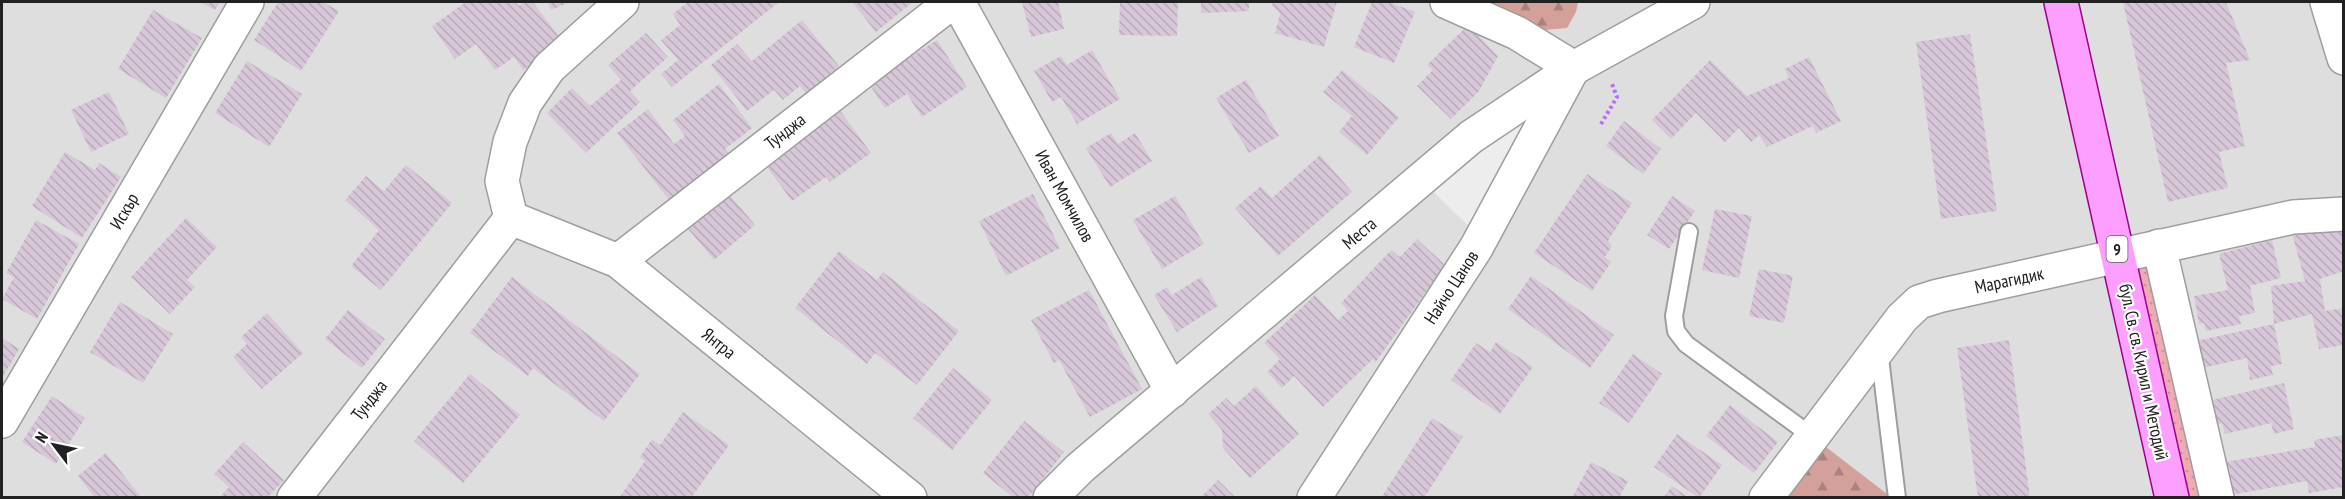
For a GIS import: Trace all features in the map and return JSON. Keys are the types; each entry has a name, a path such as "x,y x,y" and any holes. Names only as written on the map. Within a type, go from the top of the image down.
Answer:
{"main road":[{"name":"бул. Св. св. Кирил и Методий","path":"2061,2 2172,498"}],"street":[{"name":"Искър","path":"2,421 247,2"},
{"path":"511,218 502,181 510,142 525,103 549,68 622,2"},
{"name":"Тунджа","path":"618,261 952,2"},
{"name":"Иван Момчилов","path":"958,2 1172,391"},
{"path":"1447,2 1517,33 1574,68"},
{"name":"Места","path":"1050,498 1080,468 1472,137 1574,68 1693,2"},
{"path":"2327,2 2343,58"},
{"name":"Найчо Цанов","path":"1314,498 1476,248 1574,68"},
{"name":"Марагидик","path":"1766,498 1902,318 1919,302 1985,285 2293,217 2343,214"},
{"name":"Янтра","path":"511,218 618,261 910,498"},
{"name":"Тунджа","path":"294,498 511,218"},
{"path":"2159,246 2217,498"}],"lane":[{"path":"1689,232 1674,316 1676,331 1686,344 1812,437"},
{"path":"1879,349 1897,498"}],"shaded area":[{"path":"2,2 2343,2 2343,497 2,497"},
{"path":"1574,68 1481,238 1421,180"},
{"path":"2159,246 2218,497 2171,497 2118,256"}],"green space":[{"path":"1478,2 1578,2 1576,12 1567,28 1544,30"},
{"path":"1813,437 1891,497 1766,498"}],"building":[{"path":"200,2 220,2 215,10"},
{"path":"278,2 323,2 339,11 301,71 254,40"},
{"path":"466,2 515,2 519,6 524,2 533,2 563,42 523,70 514,57 495,70 476,44 455,59 432,26"},
{"path":"548,2 570,2 551,10"},
{"path":"688,2 779,2 672,87 661,74 678,60 661,40 680,25 673,14"},
{"path":"852,2 913,2 876,32"},
{"path":"1022,2 1058,2 1064,29 1031,37"},
{"path":"1120,2 1178,2 1177,36 1119,35"},
{"path":"1201,2 1249,2 1249,11 1201,13"},
{"path":"1273,2 1337,2 1324,47 1275,33 1280,14 1272,5"},
{"path":"1372,2 1389,2 1415,12 1394,63 1354,47"},
{"path":"2123,2 2226,2 2250,60 2226,63 2245,146 2219,152 2228,188 2168,202"},
{"path":"153,10 202,38 166,98 118,69"},
{"path":"802,20 839,66 806,94 800,86 783,100 774,90 747,111 711,65 737,44 752,61"},
{"path":"1468,25 1498,56 1479,91 1451,119 1417,86 1433,70 1427,65"},
{"path":"646,33 668,57 630,91 640,102 586,153 547,113 572,88 590,106 621,80 608,65"},
{"path":"1970,34 1997,211 1941,219 1916,42"},
{"path":"937,40 967,87 922,117 907,94 885,108 869,84"},
{"path":"1092,50 1120,99 1077,124 1061,97 1052,102 1034,71 1061,56 1067,65"},
{"path":"1809,57 1841,121 1816,133 1813,126 1767,147 1759,135 1751,142 1739,128 1725,142 1696,113 1671,139 1652,120 1710,60 1747,96 1789,78 1785,69"},
{"path":"247,61 302,94 269,147 215,113"},
{"path":"1342,70 1399,117 1367,155 1339,132 1352,116 1323,92"},
{"path":"1246,80 1279,136 1249,153 1216,98"},
{"path":"719,84 752,128 725,149 730,155 669,200 617,133 648,109 674,144 685,136 673,120"},
{"path":"109,92 129,134 91,152 71,110"},
{"path":"839,109 871,153 830,182 826,177 792,201 764,163"},
{"path":"1624,121 1661,149 1643,174 1606,146"},
{"path":"1111,133 1118,144 1135,133 1152,161 1110,187 1086,148"},
{"path":"65,152 95,170 99,163 121,177 82,238 32,206"},
{"path":"1320,155 1352,192 1278,256 1235,208 1261,186 1272,198"},
{"path":"406,165 452,203 381,290 351,266 379,230 345,200 366,176 384,191"},
{"path":"1587,174 1632,203 1608,241 1612,246 1605,257 1611,262 1592,291 1534,253"},
{"path":"729,194 755,225 714,260 688,229"},
{"path":"1033,194 1060,248 1006,276 979,221"},
{"path":"1175,196 1204,244 1162,269 1133,220"},
{"path":"1672,196 1695,211 1669,249 1647,235"},
{"path":"1715,209 1752,216 1739,278 1702,270"},
{"path":"186,218 217,247 187,280 195,287 170,314 131,277"},
{"path":"36,220 79,244 37,319 2,299 14,277 6,273"},
{"path":"2344,223 2344,271 2320,279 2325,311 2344,308 2344,345 2319,349 2312,314 2274,324 2271,286 2305,281 2291,230"},
{"path":"1417,239 1445,265 1375,363 1374,358 1323,407 1294,376 1282,388 1267,372 1280,359 1264,343 1315,295 1338,320 1348,311 1341,303 1391,250 1400,257"},
{"path":"2272,240 2281,278 2250,286 2255,313 2239,316 2241,324 2206,331 2204,323 2199,324 2194,296 2228,290 2219,254"},
{"path":"839,251 877,280 883,272 959,331 917,385 875,353 867,364 795,308"},
{"path":"1759,269 1793,276 1784,323 1749,316"},
{"path":"1531,276 1614,335 1590,368 1508,309"},
{"path":"512,277 640,374 604,421 533,368 528,376 470,333"},
{"path":"1201,277 1218,306 1177,332 1154,295 1167,287 1172,295"},
{"path":"1089,290 1142,389 1090,417 1059,360 1054,363 1031,320"},
{"path":"120,302 173,334 143,383 90,352"},
{"path":"348,310 385,339 362,368 325,339"},
{"path":"267,313 303,353 262,389 233,357 247,344 241,337"},
{"path":"2274,324 2282,364 2271,366 2273,375 2250,380 2247,358 2202,368 2196,341"},
{"path":"2,338 19,349 2,378"},
{"path":"2009,340 2030,498 1978,498 1957,348"},
{"path":"1496,342 1533,367 1500,414 1451,380 1476,343 1490,352"},
{"path":"1633,354 1662,374 1629,423 1599,403"},
{"path":"953,368 992,400 952,450 913,418"},
{"path":"470,374 520,415 463,483 414,441"},
{"path":"2284,383 2294,429 2274,434 2271,423 2225,434 2222,423 2214,425 2208,401"},
{"path":"1256,386 1299,434 1250,478 1223,448 1222,430 1208,414 1226,398 1234,406"},
{"path":"52,396 85,418 56,464 22,442"},
{"path":"1730,405 1778,442 1754,473 1706,436"},
{"path":"683,412 729,445 691,498 619,498 645,461 640,457 652,439 660,445"},
{"path":"1432,418 1463,437 1424,498 1381,498"},
{"path":"1024,421 1064,452 1028,498 1014,498 983,473"},
{"path":"1677,434 1722,465 1699,498 1654,467"},
{"path":"2343,435 2344,487 2309,493 2307,481 2231,495 2225,462 2315,447 2314,440"},
{"path":"243,442 284,480 267,498 219,498 229,487 214,474"},
{"path":"106,453 140,496 138,498 95,498 78,476"},
{"path":"1591,462 1628,481 1619,498 1572,498"},
{"path":"1218,480 1236,498 1200,498"},
{"path":"1672,486 1689,498 1663,498"}]}
